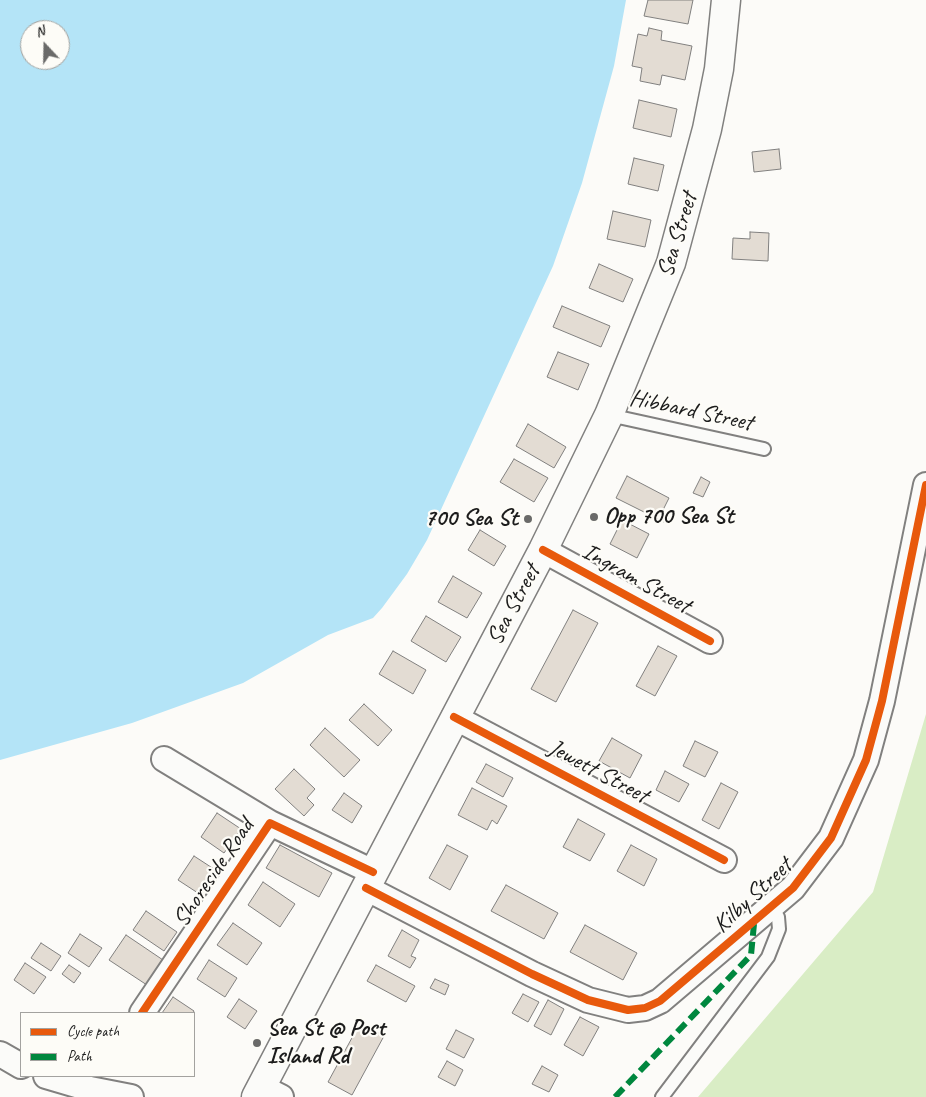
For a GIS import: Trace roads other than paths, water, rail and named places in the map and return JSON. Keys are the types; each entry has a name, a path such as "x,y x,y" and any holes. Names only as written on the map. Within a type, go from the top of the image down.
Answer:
{"main road":[{"name":"Sea Street","path":"266,1094 369,880 543,550 609,415 674,254 695,177 714,94 719,68 726,0"}],"street":[{"name":"Kilby Street","path":"369,880 568,991 588,1000 628,1010 645,1008 660,1001 793,888 831,838 866,760 882,701 926,486"},
{"name":"Ingram Street","path":"543,550 710,641"},
{"name":"Jewett Street","path":"454,717 724,860"},
{"name":"Shoreside Road","path":"164,759 369,880"},
{"name":"Shoreside Road","path":"143,1012 270,823"},
{"path":"0,1054 20,1065"},
{"path":"54,1077 95,1082 131,1097"}],"lane":[{"name":"Hibbard Street","path":"609,415 764,449"},
{"path":"662,1097 768,957 779,929 778,917 772,907"}],"water":[{"path":"0,0 626,0 614,66 582,183 553,266 427,540 407,574 373,618 328,635 243,683 132,723 0,760"}],"place":[{"name":"Opp 700 Sea St","path":"594,517"},
{"name":"700 Sea St","path":"528,519"},
{"name":"Sea St @ Post Island Rd","path":"257,1043"}]}
